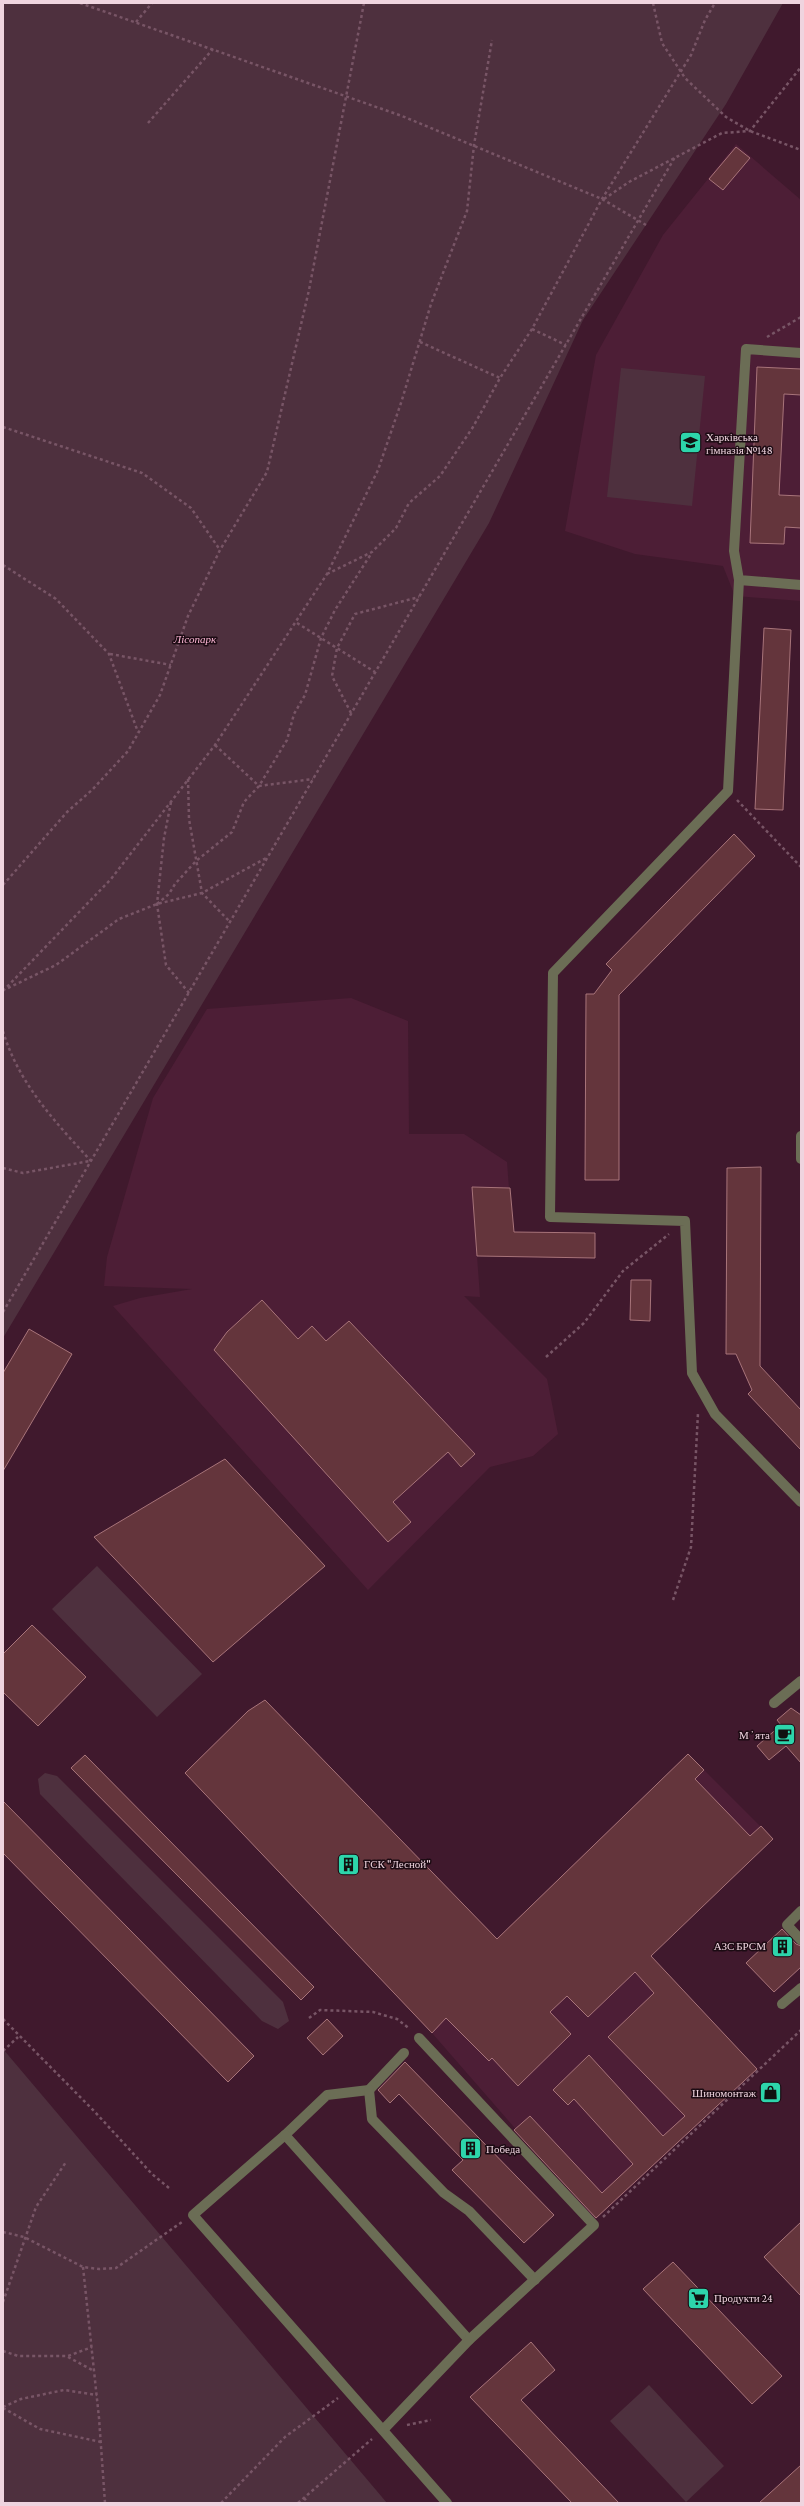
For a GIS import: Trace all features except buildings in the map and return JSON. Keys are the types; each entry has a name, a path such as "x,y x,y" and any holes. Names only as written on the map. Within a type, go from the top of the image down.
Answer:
{"street":[{"path":"801,353 746,349 734,551 739,580 728,791 553,973 550,1217 685,1221 692,1373 715,1414 801,1502"},
{"path":"739,580 801,585"},
{"path":"801,1136 801,1159"},
{"path":"774,1703 801,1681"},
{"path":"801,1911 787,1925 801,1940"},
{"path":"782,2004 801,1988"},
{"path":"382,2430 469,2340 594,2225 419,2038"},
{"path":"404,2053 369,2090 327,2095 285,2135 192,2215 347,2392 447,2503"},
{"path":"369,2090 372,2119 444,2193 469,2211 535,2280"},
{"path":"285,2135 469,2340"}],"path":[{"path":"80,3 213,48 344,95 474,145 602,200 646,225"},
{"path":"136,22 152,3"},
{"path":"3,885 67,812 92,790 128,751 160,695 188,616 220,550 267,472 309,290 344,95 364,3"},
{"path":"653,3 662,43 681,72 726,117 750,131 801,150"},
{"path":"157,904 169,894 175,884 196,861 232,832 244,802 259,786 287,740 294,714 305,694 321,638 335,610 372,552 396,528 409,503 440,476 472,427 500,378 532,329 602,200 681,72 705,20 716,3"},
{"path":"6,989 111,879 215,745 268,662 297,623 327,574 378,470 402,403 431,304 467,212 474,145 492,40"},
{"path":"148,124 213,48"},
{"path":"602,200 675,157 722,133 750,131 801,67"},
{"path":"3,1312 675,157"},
{"path":"746,349 801,317"},
{"path":"532,329 566,345"},
{"path":"420,342 500,378"},
{"path":"3,427 142,473 192,508 220,550"},
{"path":"327,574 372,552"},
{"path":"3,565 56,599 109,654 138,732"},
{"path":"351,714 332,676 337,648 355,614 419,597"},
{"path":"297,623 375,672"},
{"path":"109,654 171,665"},
{"path":"215,745 259,786"},
{"path":"259,786 314,778"},
{"path":"188,779 189,819 202,893 230,922"},
{"path":"728,791 801,867"},
{"path":"171,801 164,838 157,904 166,965 189,993"},
{"path":"3,991 56,965 119,919 157,904 202,893 268,856"},
{"path":"3,1031 7,1047 42,1108 91,1161"},
{"path":"3,1168 23,1173 91,1161"},
{"path":"546,1357 584,1324 623,1271 685,1221"},
{"path":"674,1600 691,1547 699,1411"},
{"path":"309,2018 320,2010 373,2012 397,2019 419,2038"},
{"path":"3,2019 18,2037 95,2112 152,2174 169,2188"},
{"path":"594,2225 801,2030"},
{"path":"3,2051 18,2037"},
{"path":"3,2302 24,2237 36,2207 66,2162"},
{"path":"3,2232 24,2237 83,2267 116,2268 169,2230"},
{"path":"83,2267 97,2395 105,2503"},
{"path":"3,2351 18,2356 68,2356 92,2347"},
{"path":"68,2356 94,2371"},
{"path":"3,2408 21,2399 64,2390 97,2395"},
{"path":"221,2503 286,2437 347,2392"},
{"path":"3,2408 40,2429 101,2442"},
{"path":"298,2503 382,2430"},
{"path":"304,2498 304,2503"},
{"path":"304,2498 308,2503"}],"shaded area":[{"name":"Харківська гімназія №148","path":"736,144 801,200 801,601 735,596 723,566 635,554 565,531 596,355 663,235"},
{"path":"351,998 408,1021 409,1134 464,1134 507,1162 509,1189 472,1187 480,1297 464,1296 547,1379 558,1434 533,1456 490,1467 368,1590 113,1306 140,1298 192,1289 104,1286 107,1257 153,1098 207,1009"},
{"path":"265,1700 497,1939 688,1754 773,1839 650,1957 757,2069 595,2220 432,2033 185,1773 249,1710"}],"green space":[{"name":"Лісопарк","path":"3,3 783,3 726,104 583,320 489,523 3,1338"},
{"path":"621,368 705,376 692,506 607,497"},
{"path":"97,1566 202,1674 157,1717 52,1609"},
{"path":"45,1773 57,1776 283,2002 289,2021 278,2029 262,2021 40,1794 38,1779"},
{"path":"3,2049 387,2503 3,2503"},
{"path":"649,2385 724,2466 686,2502 610,2421"}],"place":[{"name":"Харківська гімназія №148","path":"691,443"},
{"name":"Мʼята","path":"785,1735"},
{"name":"ГСК \"Лесной\"","path":"348,1864"},
{"name":"АЗС БРСМ","path":"782,1946"},
{"name":"Шиномонтаж","path":"771,2093"},
{"name":"Победа","path":"471,2149"},
{"name":"Продукти 24","path":"698,2298"}]}
